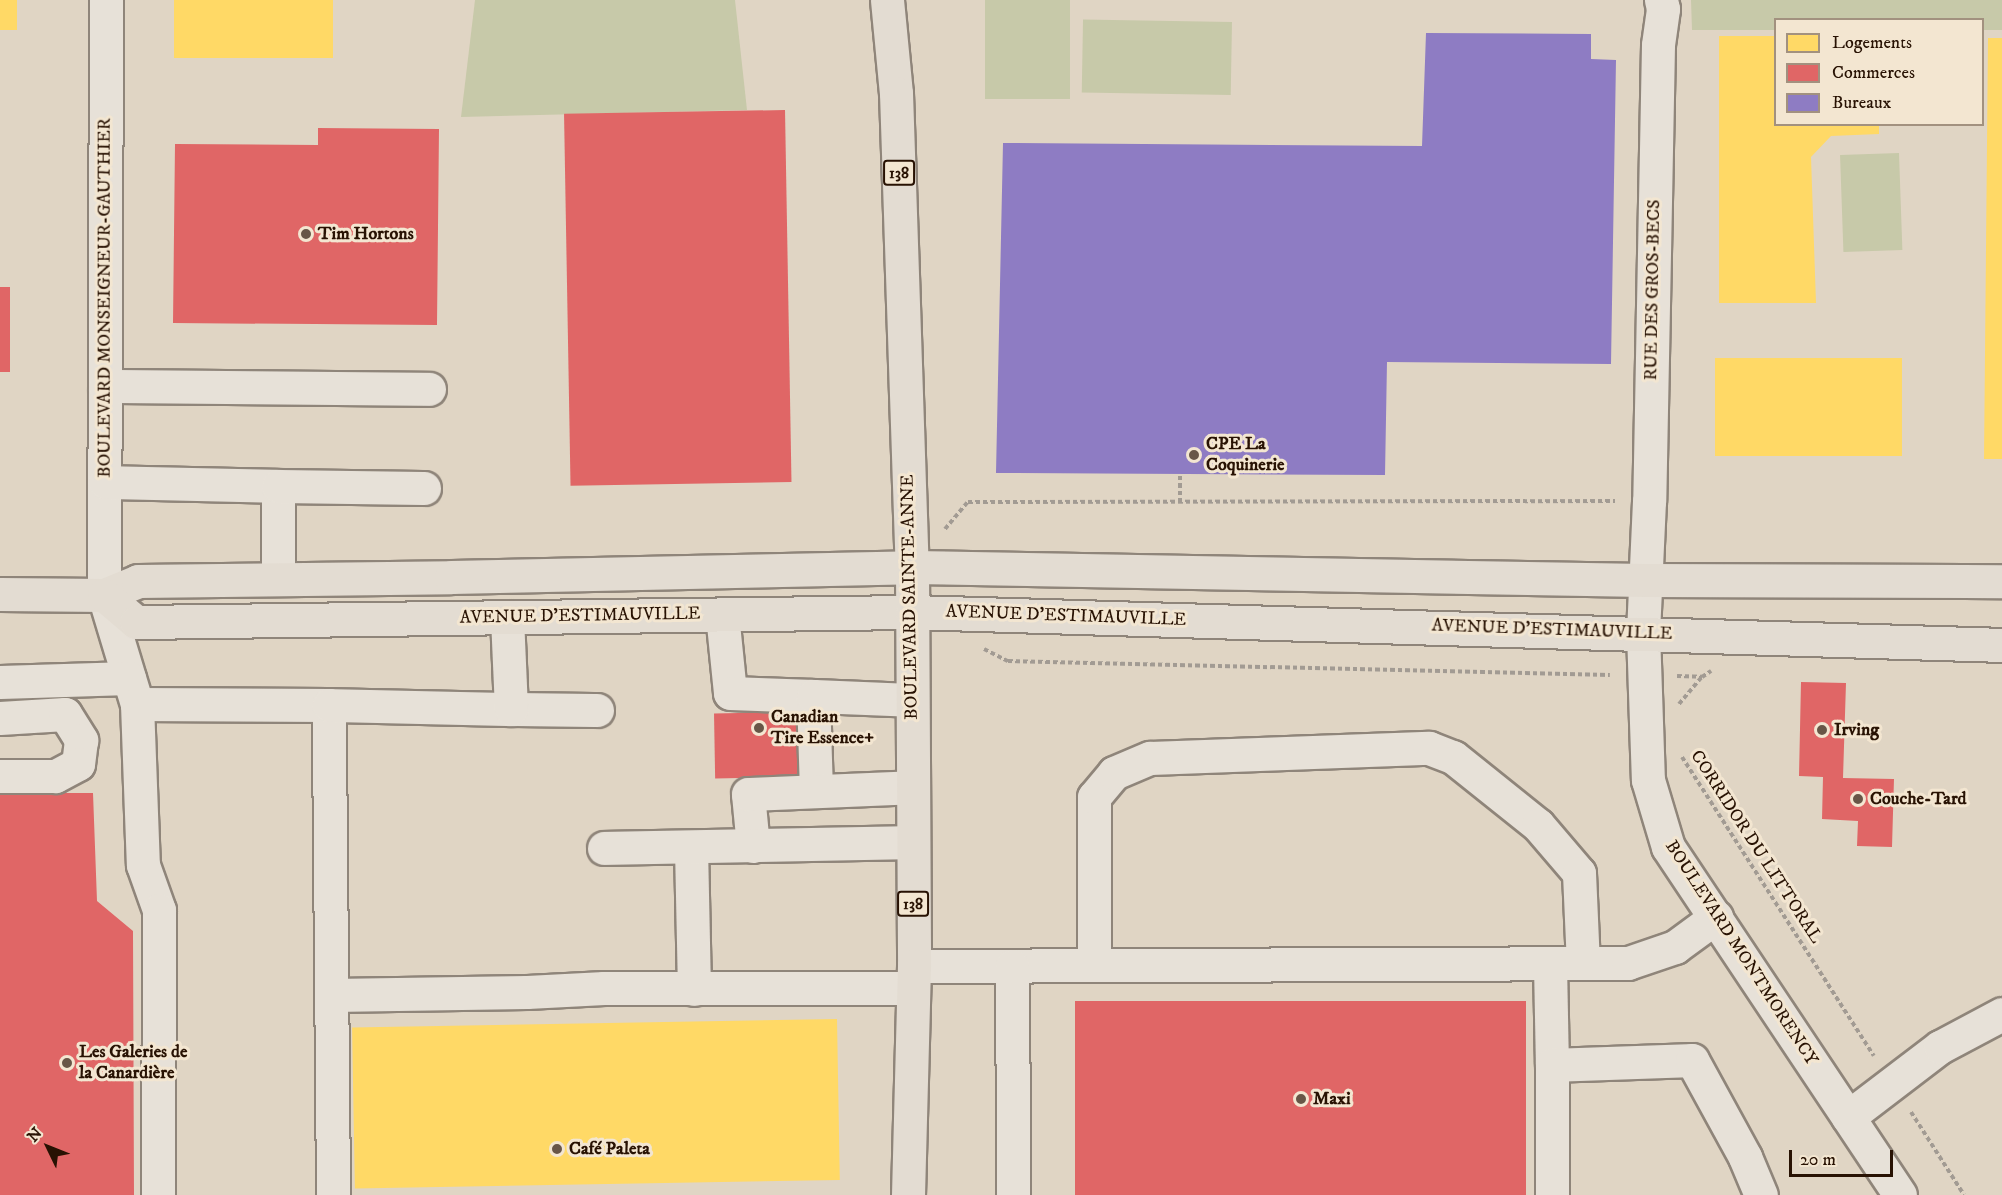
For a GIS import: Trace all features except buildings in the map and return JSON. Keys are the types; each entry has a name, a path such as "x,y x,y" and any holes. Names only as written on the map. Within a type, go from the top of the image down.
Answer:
{"main road":[{"name":"BOULEVARD SAINTE-ANNE","path":"887,0 896,93 912,567 913,977 908,1195"},
{"path":"0,594 104,595 138,580 912,567 1645,580 2002,581"},
{"name":"AVENUE D'ESTIMAUVILLE","path":"104,595 136,622 912,612 1643,632 2002,645"}],"street":[{"name":"BOULEVARD MONSEIGNEUR-GAUTHIER","path":"106,0 104,595 133,691 142,865 159,910 158,1195"},
{"name":"RUE DES GROS-BECS","path":"1645,580 1649,501 1658,45 1663,9 1661,0"},
{"path":"105,386 429,389"},
{"path":"105,482 424,488"},
{"path":"278,486 278,579"},
{"name":"BOULEVARD MONTMORENCY","path":"1645,580 1643,632 1648,780 1668,847 1900,1195"},
{"path":"722,614 730,693 912,700"},
{"path":"507,617 511,709"},
{"path":"0,682 329,705 597,710"},
{"path":"813,696 816,791"},
{"path":"329,705 333,1195"},
{"path":"0,718 65,714 81,740 78,764 55,776 0,776"},
{"path":"1094,965 1094,797 1114,773 1150,758 1429,748 1453,757 1538,825 1579,873 1583,963"},
{"path":"753,846 748,794 913,787"},
{"path":"604,848 913,842"},
{"path":"691,847 694,989"},
{"path":"332,995 527,992 604,988 694,989 913,977 1012,966 1628,963 1675,947 1716,917"},
{"path":"1550,964 1552,1195"},
{"path":"1012,966 1013,1195"},
{"path":"1848,1117 1940,1047 2002,1014"},
{"path":"1552,1065 1692,1060 1745,1157 1761,1195"}],"path":[{"path":"1180,474 1180,503"},
{"path":"912,567 968,502 1649,501"},
{"path":"979,647 1008,662 1702,677"},
{"path":"1677,707 1702,677 1718,666"},
{"name":"CORRIDOR DU LITTORAL","path":"1680,753 1964,1195"}],"green space":[{"path":"475,0 735,0 747,110 461,117"},
{"path":"985,0 1070,0 1070,99 985,99"},
{"path":"1691,0 2002,0 2002,30 1984,30 1984,18 1774,18 1774,30 1692,30"},
{"path":"1083,19 1232,22 1231,95 1082,92"},
{"path":"1899,153 1902,250 1843,252 1840,155"}],"place":[{"name":"Tim Hortons","path":"306,234"},
{"name":"CPE La Coquinerie","path":"1194,455"},
{"name":"Canadian Tire Essence+","path":"759,728"},
{"name":"Irving","path":"1822,730"},
{"name":"Couche-Tard","path":"1858,799"},
{"name":"Les Galeries de la Canardière","path":"67,1063"},
{"name":"Maxi","path":"1301,1099"},
{"name":"Café Paleta","path":"557,1149"}]}
